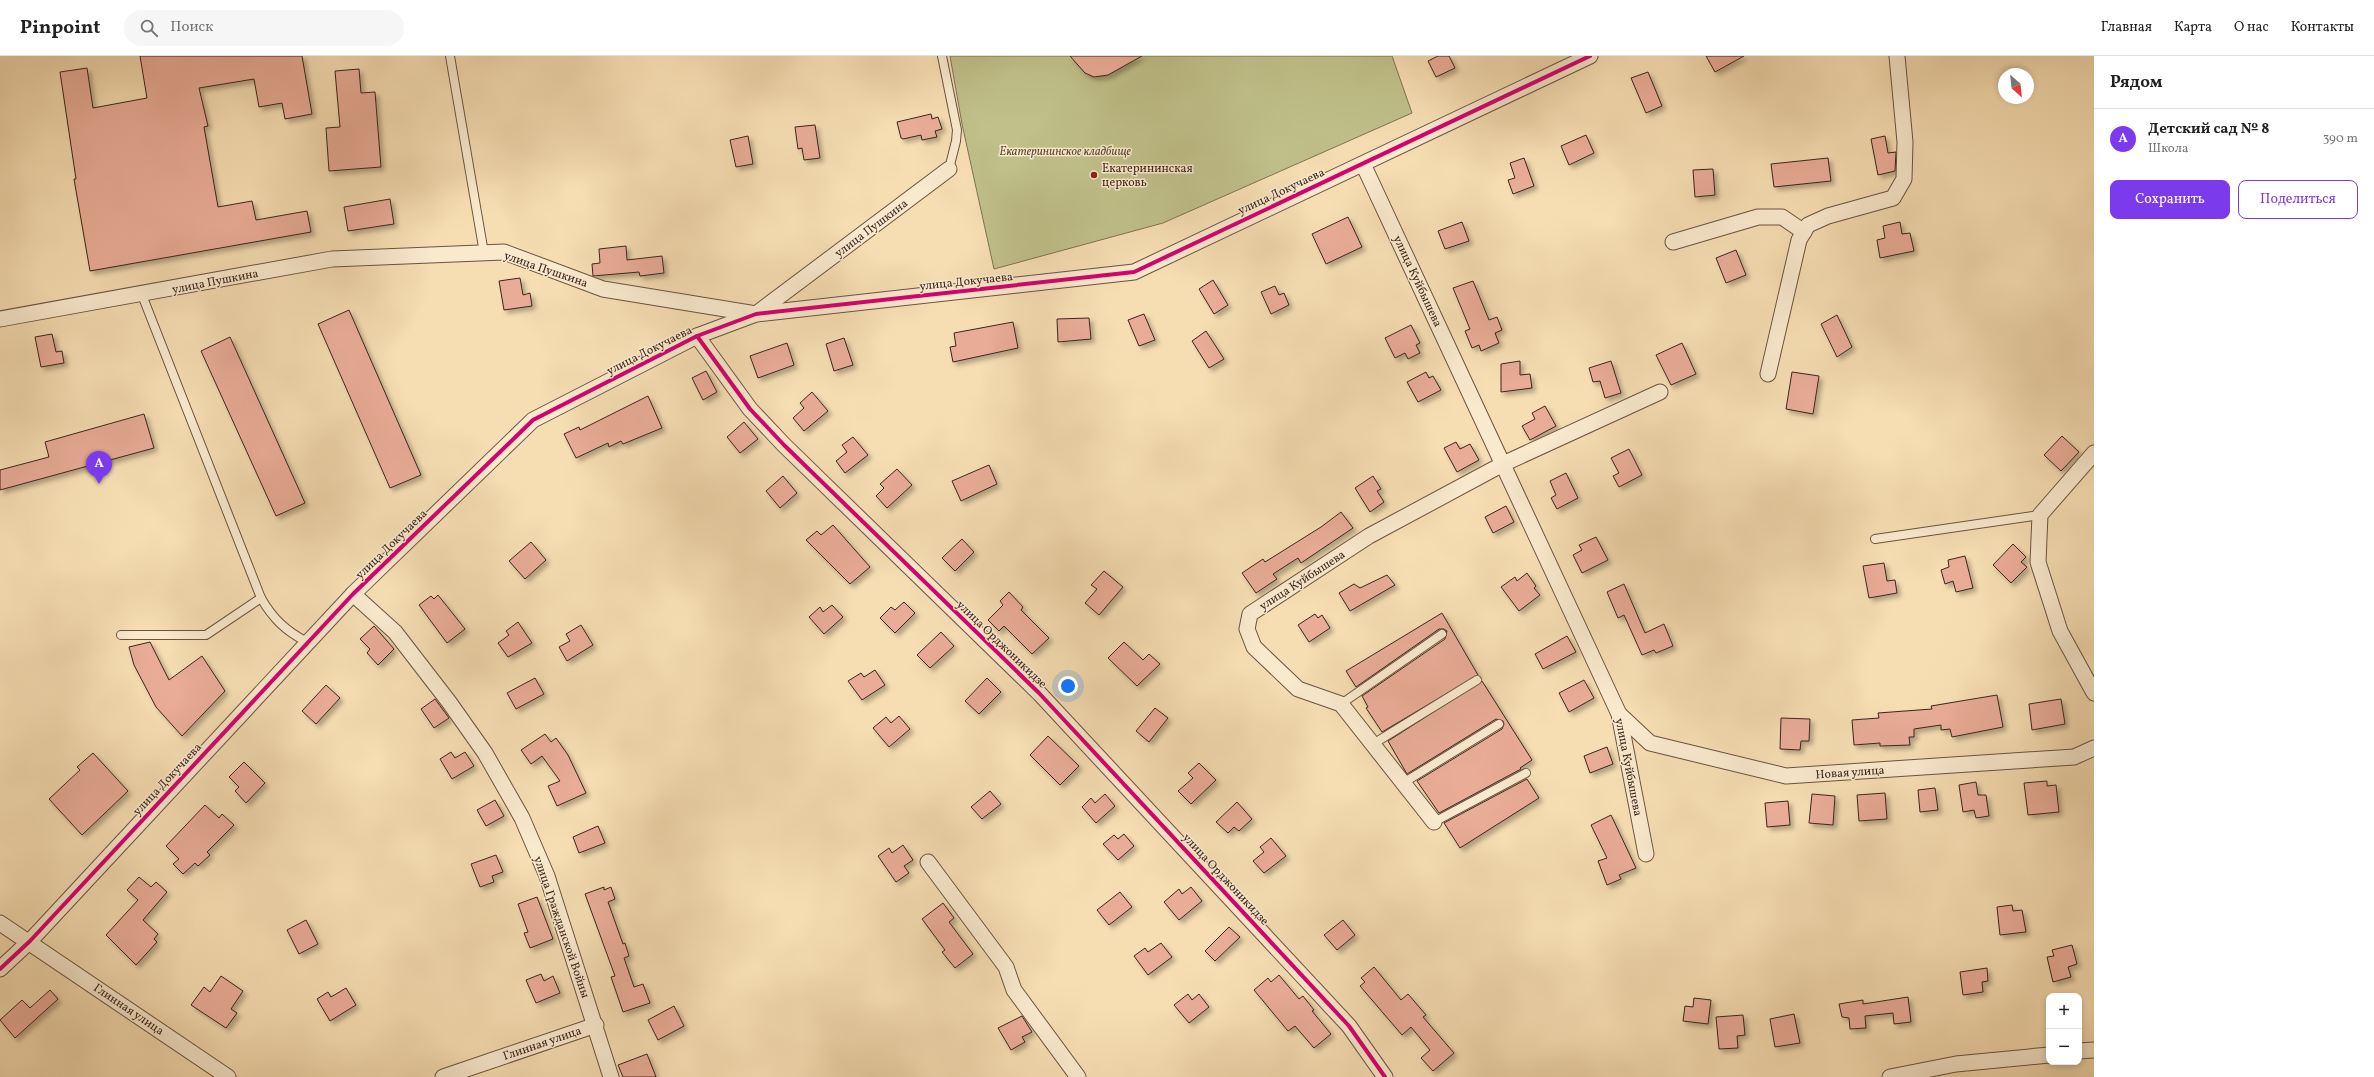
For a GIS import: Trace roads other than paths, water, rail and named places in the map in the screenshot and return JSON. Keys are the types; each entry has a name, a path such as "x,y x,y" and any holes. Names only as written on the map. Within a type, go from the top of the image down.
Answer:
{"street":[{"name":"улица Докучаева","path":"0,969 30,941 353,594 533,420 697,336 756,314 1134,272 1590,56"},
{"path":"1768,374 1799,240 1808,225 1828,216 1893,198 1904,179 1905,142 1896,56"},
{"name":"улица Куйбышева","path":"1363,164 1504,464 1619,714 1646,854"},
{"name":"улица Пушкина","path":"0,319 142,295 332,259 504,252 602,289 756,314 950,169"},
{"path":"1673,242 1758,217 1782,216 1804,232"},
{"name":"улица Орджоникидзе","path":"697,336 750,408 784,445 1039,693 1349,1026 1385,1077"},
{"name":"улица Куйбышева","path":"1341,704 1298,689 1254,647 1247,629 1250,614 1369,536 1504,464 1660,392"},
{"path":"2094,453 2040,515 2038,562 2060,631 2094,693"},
{"name":"улица Гражданской Войны","path":"353,594 395,632 485,754 522,818 548,876 596,1025 610,1077"},
{"path":"1341,704 1434,822"},
{"name":"Новая улица","path":"1619,714 1650,743 1786,776 2074,757 2094,748"},
{"path":"928,862 1006,967 1014,990 1078,1077"},
{"name":"Глинная улица","path":"0,923 30,941 228,1077"},
{"name":"Глинная улица","path":"445,1077 596,1025"},
{"path":"2082,1052 2094,1050"},
{"path":"1890,1077 1956,1064 2046,1055"}],"lane":[{"path":"450,56 484,253"},
{"path":"942,56 957,130 950,169"},
{"path":"142,295 261,598 270,614 286,630 307,642"},
{"path":"1875,539 2040,515"},
{"path":"121,635 206,635 261,598"},
{"path":"1341,704 1442,634"},
{"path":"1373,744 1477,680"},
{"path":"1403,783 1499,724"},
{"path":"1434,822 1526,773"}],"place":[{"name":"Екатерининская церковь","path":"1094,175"},
{"name":"Детский сад № 8","path":"99,484"}],"park label":[{"name":"Екатерининское кладбище","path":"1065,151"}]}
